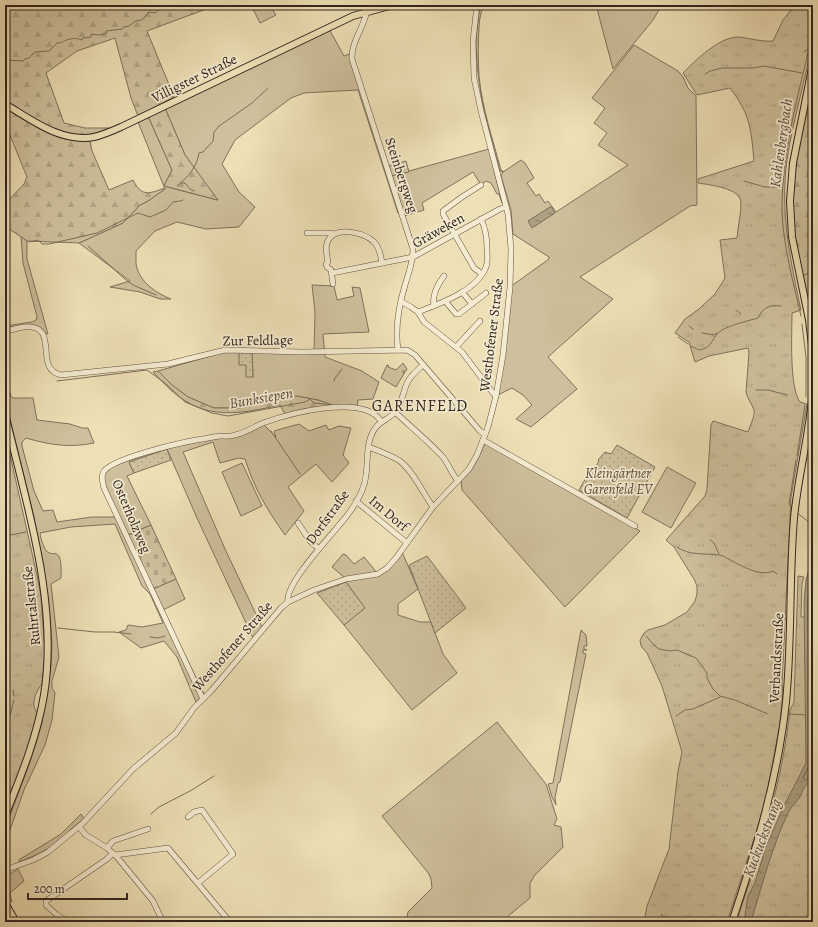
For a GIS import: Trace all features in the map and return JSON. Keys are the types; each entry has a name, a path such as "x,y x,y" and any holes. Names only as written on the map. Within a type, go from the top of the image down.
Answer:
{"main road":[{"name":"Villigster Straße","path":"5,104 42,126 58,133 79,138 96,136 121,127 353,16 393,5"},
{"path":"813,63 792,164 790,201 792,238 809,320 813,354"},
{"name":"Verbandsstraße","path":"732,922 759,838 777,763 784,717 788,667 792,553 795,516 811,414 813,390"},
{"name":"Ruhrtalstraße","path":"5,414 38,557 46,602 48,649 44,694 36,732 23,771 5,816"},
{"path":"5,902 16,922"}],"street":[{"name":"Westhofener Straße","path":"5,870 33,860 48,852 79,827 138,765 176,733 194,708 288,602 328,584 378,574 392,563 433,507 474,462 484,437 496,396 503,355 511,261 511,238 506,207 480,111 474,78 473,41 477,5"},
{"name":"Steinbergweg","path":"367,11 353,47 352,59 413,249 413,258 397,326 398,350"},
{"path":"481,186 444,209 443,214 474,268 482,274"},
{"name":"Gräweken","path":"332,273 413,258 506,207"},
{"path":"418,312 446,302 462,292 482,274 486,267 487,241 486,230 482,219"},
{"path":"307,234 334,234 344,232 361,234 373,240 380,252 382,263"},
{"path":"333,284 331,270 326,264 328,262 326,248 327,243 334,234"},
{"path":"434,306 434,298 440,281 444,276"},
{"path":"462,292 472,304"},
{"path":"446,302 458,314 486,293"},
{"path":"402,302 418,312 424,322 462,352 496,396"},
{"path":"456,347 480,321"},
{"name":"Zur Feldlage","path":"5,331 24,327 36,329 40,332 45,339 49,368 55,373 61,375 168,364 225,350 314,352 410,351 484,437 635,526"},
{"path":"423,365 410,378 406,385 403,398 395,412 428,441 448,464 454,477 458,481"},
{"name":"Osterholzweg","path":"203,699 104,488 102,480 103,473 107,468 137,455 194,440 239,434 286,416 338,407 363,409 375,414 381,421"},
{"name":"Dorfstraße","path":"288,602 287,598 292,586 319,549 349,514 363,488 366,475 370,436 381,421 395,412"},
{"path":"368,447 402,462 433,507"},
{"name":"Im Dorf","path":"356,501 406,543"},
{"path":"298,523 307,538 319,549"},
{"path":"188,817 194,812 202,810 233,854 198,883"},
{"path":"79,827 86,835 114,854 153,901 164,922"},
{"path":"107,848 113,841 148,828"},
{"path":"69,922 50,910 46,905 46,901 114,854 168,848 230,922"}],"green space":[{"path":"5,5 213,5 209,8 147,31 170,87 171,95 174,97 138,116 131,98 115,38 77,51 46,73 64,123 85,128 109,128 96,134 82,135 55,129 29,116 5,101"},
{"path":"251,5 269,5 276,15 260,23"},
{"path":"480,5 482,5 479,24 478,52 480,87 478,77 476,45"},
{"path":"596,5 662,5 653,20 613,69"},
{"path":"793,5 813,5 813,38 796,114 785,179 785,217 787,235 801,310 792,313 794,385 796,395 800,402 807,404 791,497 782,684 783,693 780,724 766,798 727,922 644,922 647,906 669,849 678,771 682,752 662,686 647,653 641,646 640,640 644,633 648,630 665,625 687,612 695,601 697,586 694,579 674,547 666,540 705,496 707,489 711,425 713,421 748,432 754,413 746,392 748,348 709,356 695,362 689,342 675,333 685,319 699,309 715,294 725,278 720,240 737,238 741,207 740,198 736,194 724,188 698,183 698,179 754,161 752,139 746,114 737,97 730,88 697,95 683,73 708,50 731,38 738,37 773,41 783,20 792,9"},
{"path":"328,27 344,56 352,53 401,213 398,213 358,90 304,93 291,98 235,140 222,164 239,192 255,207 239,227 206,229 177,222 155,231 136,251 136,264 144,281 160,294 171,299 160,299 140,292 110,287 130,281 79,243 123,223 140,205 165,189 138,122 148,116 172,170 164,186 217,200 185,155 165,108"},
{"path":"634,45 678,71 683,77 688,88 696,96 697,205 690,206 580,277 613,299 548,357 577,389 531,427 516,419 532,405 523,395 512,388 496,396 510,287 549,259 549,257 513,234 511,210 501,176 503,172 521,160 525,163 534,178 527,183 536,196 539,194 545,203 548,201 556,212 628,165 598,145 607,133 594,123 605,108 592,98"},
{"path":"813,78 813,161 809,163 813,169 813,264 811,272 802,276 794,237 794,177"},
{"path":"480,89 488,124 501,170 503,171 500,171 487,124"},
{"path":"5,107 58,137 71,140 90,141 92,151 109,190 133,180 139,189 146,193 165,189 140,205 123,223 79,243 27,241 5,226 5,204 24,184 27,177 5,123"},
{"path":"165,108 185,155 218,200 164,186 172,170 148,116"},
{"path":"489,149 502,203 499,194 497,194 491,183 486,181 481,185 473,172 422,203 424,210 404,216 391,176"},
{"path":"406,161 409,172 391,176 388,166"},
{"path":"21,236 27,241 27,259 48,334 22,326 5,328 5,326 32,322 36,320 37,317 23,263"},
{"path":"813,264 813,332 802,276 811,272"},
{"path":"312,285 334,286 337,300 354,296 352,287 360,288 369,332 323,334 325,357 362,371 379,382 373,399 358,400 357,408 338,407 318,400 296,396 241,408 214,408 188,397 172,385 158,371 225,352 239,352 253,377 252,352 314,354 315,312"},
{"path":"239,352 252,352 253,377 246,377 246,365 239,365"},
{"path":"403,363 407,369 406,371 403,371 403,373 405,372 396,387 381,378 387,365 389,366 388,367 396,370"},
{"path":"158,371 172,385 188,397 214,408 241,408 296,396 318,400 338,407 286,416 280,405 251,411 224,413 211,411 185,401 164,384 153,372"},
{"path":"5,375 11,396 13,398 33,398 37,420 88,428 94,443 85,445 60,445 26,438 22,442 34,491 43,511 53,510 57,522 92,517 117,517 102,480 107,468 169,446 234,436 263,424 276,437 274,431 299,424 309,431 326,425 329,430 339,426 351,428 343,455 349,463 332,482 316,464 288,487 304,511 285,535 262,498 245,459 239,458 220,463 213,442 183,452 225,549 263,629 254,640 197,518 167,449 129,462 134,473 127,476 151,525 128,535 153,589 176,579 185,599 163,610 204,694 196,702 177,657 164,641 141,648 119,632 126,630 128,625 142,627 163,623 150,594 142,586 115,524 71,527 40,533 47,552 58,555 61,566 61,578 51,584 59,657 52,681 52,688 55,693 52,720 45,745 24,790 5,847 5,829 30,762 42,723 51,666 52,644 49,606 43,565 34,517 5,398"},
{"path":"5,432 38,580 41,597 45,652 42,684 37,691 34,700 37,715 32,738 5,805"},
{"path":"485,443 640,531 565,607 462,490 461,481 478,459"},
{"name":"Kleingärtner Garenfeld EV","path":"617,445 655,467 627,518 579,490 591,469 594,470 599,461 598,460 605,452 611,454"},
{"path":"167,449 171,460 134,473 129,462"},
{"path":"242,463 262,506 241,516 222,472"},
{"path":"667,467 696,483 671,528 642,512"},
{"path":"151,525 176,579 153,589 128,535"},
{"path":"402,552 418,589 398,604 398,615 420,622 431,622 443,654 457,673 412,710 344,625 364,608 344,577 332,567 343,554 346,555 354,564 364,557 378,574"},
{"path":"427,556 466,608 435,633 409,565"},
{"path":"798,576 804,577 802,584 801,617 813,617 813,922 736,922 769,818 782,764 790,710 794,702"},
{"path":"346,582 365,608 344,625 317,593"},
{"path":"581,630 586,635 587,646 584,646 584,649 587,650 583,650 583,653 586,654 560,782 558,783 555,798 556,805 548,784 553,783"},
{"path":"497,722 546,784 557,819 554,825 561,827 563,847 535,875 530,883 530,898 501,922 406,922 408,912 432,888 431,879 429,874 382,816"},
{"path":"81,814 84,819 51,847 19,862 22,858 61,834"},
{"path":"18,869 24,881 10,893 12,902 8,900 5,892 5,877"}],"water":[{"path":"552,207 555,213 532,228 528,221"},
{"path":"813,554 813,790 809,783 806,785 800,797 789,810 772,853 751,922 744,922 748,896 755,883 766,846 806,763 804,601 806,580"}],"waterway":[{"path":"5,60 23,61 35,52 49,51 57,43 61,43 66,40 82,40 83,38 91,37 91,34 99,35 107,33 106,31 122,29 137,20 139,21 143,19 149,12 155,13 162,8 174,5"},
{"name":"Kahlenbergbach","path":"810,39 813,27"},
{"name":"Kahlenbergbach","path":"801,316 784,237 782,210 787,147 810,45"},
{"name":"Kahlenbergbach","path":"804,52 808,49"},
{"path":"705,74 722,68 753,68 764,66 802,73"},
{"path":"177,186 191,171 196,163 199,153 203,152 213,141 214,132 219,126 252,103 268,88"},
{"path":"744,181 765,187 782,187"},
{"path":"181,183 185,183 194,191"},
{"path":"29,242 38,240 42,244 49,244 97,233 138,213 150,217 166,210 173,202 183,200"},
{"path":"88,246 126,280 133,285 156,295"},
{"path":"691,346 699,350 704,349 710,344 718,332 734,325 758,318 764,309 773,306 781,306"},
{"path":"736,310 741,314"},
{"name":"Kahlenbergbach","path":"802,324 806,357 806,397"},
{"path":"689,326 693,329"},
{"path":"702,333 714,335 717,333"},
{"path":"678,337 688,344"},
{"path":"334,381 342,369"},
{"name":"Bunksiepen","path":"57,381 147,370 165,383 185,402 212,413 228,416 305,402 310,399 314,403 334,405"},
{"path":"756,390 768,390 787,395"},
{"name":"Kahlenbergbach","path":"797,456 805,405"},
{"path":"271,431 300,474"},
{"name":"Kahlenbergbach","path":"793,509 789,504 796,460"},
{"name":"Kahlenbergbach","path":"797,513 813,525"},
{"path":"5,536 26,532"},
{"path":"710,540 714,543 719,554"},
{"path":"677,547 687,552 722,556 757,572 762,573 773,571 777,574"},
{"path":"5,579 10,591 5,597"},
{"path":"58,628 131,634"},
{"path":"5,629 5,647"},
{"path":"150,637 158,638 165,636"},
{"path":"646,636 659,649 669,651 677,650 696,658 707,673 707,678 713,689 720,696 735,700 768,714"},
{"path":"5,681 10,684"},
{"path":"13,690 14,696"},
{"path":"676,716 685,710 693,709 720,697"},
{"path":"5,734 14,700"},
{"path":"789,714 805,715"},
{"path":"151,814 159,807 190,791 214,776"},
{"path":"661,914 665,919 680,920 683,922"}],"district":[{"name":"GARENFELD","path":"420,405"}],"water label":[{"name":"Kuckuckstrang","path":"762,838"}]}
